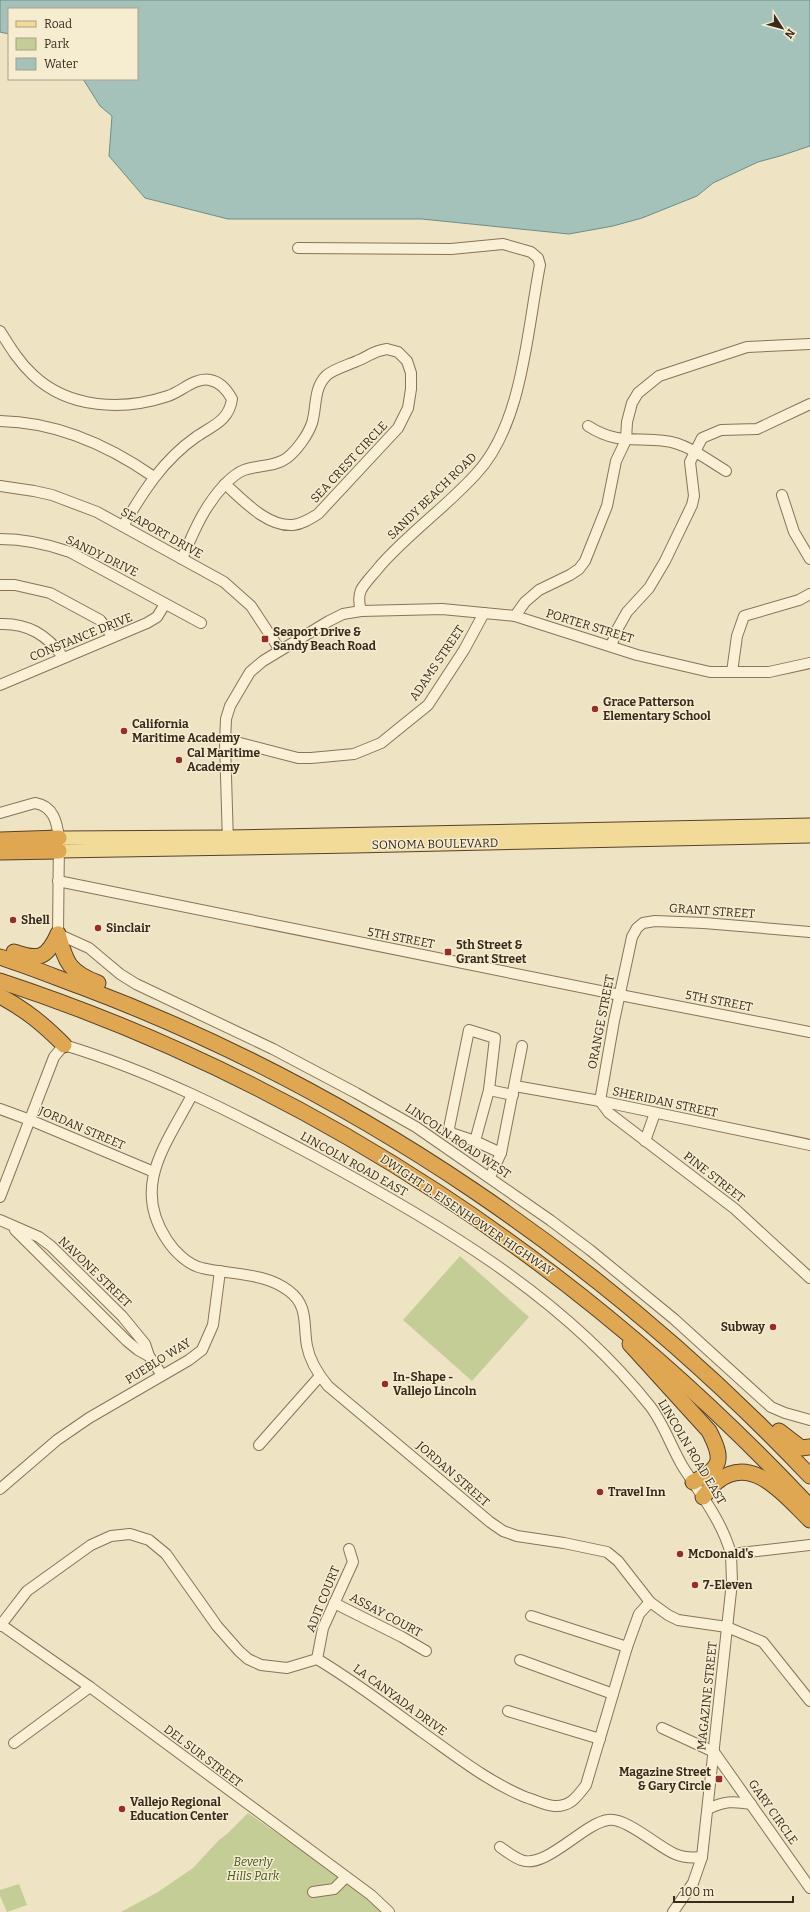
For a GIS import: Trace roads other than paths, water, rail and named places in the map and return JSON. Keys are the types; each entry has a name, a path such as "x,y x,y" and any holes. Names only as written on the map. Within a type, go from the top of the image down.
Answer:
{"highway":[{"path":"0,840 59,844"},
{"path":"0,852 59,844"},
{"path":"0,947 26,956 38,957 50,951 58,934"},
{"path":"58,934 65,959 70,967 77,973 167,1012 210,1041"},
{"name":"DWIGHT D. EISENHOWER HIGHWAY","path":"0,957 114,999 210,1041 292,1082 365,1122 483,1197 551,1245 622,1301 691,1360 751,1416 810,1476"},
{"name":"DWIGHT D. EISENHOWER HIGHWAY","path":"0,981 83,1009 137,1031 240,1079 312,1116 444,1197 547,1269 616,1323 700,1397 779,1474 810,1507"},
{"path":"0,996 28,1011 64,1046"},
{"path":"616,1323 635,1351 709,1432 716,1444 718,1454 717,1465 710,1474 693,1482"},
{"path":"751,1416 770,1424 801,1448 810,1447"},
{"path":"703,1497 718,1481 727,1475 747,1473 770,1481 810,1520"}],"main road":[{"name":"SONOMA BOULEVARD","path":"228,843 810,825"},
{"name":"SONOMA BOULEVARD","path":"59,844 810,836"}],"street":[{"name":"SANDY BEACH ROAD","path":"298,248 451,249 503,244 531,252 538,258 540,265 517,391 510,414 495,449 486,463 468,484 391,553 366,582 361,592 359,603 361,611"},
{"path":"0,331 13,352 33,375 58,392 76,400 101,405 131,404 168,396 194,383 209,379 219,383 232,399 227,415 218,424 186,444 154,477 123,526"},
{"path":"515,616 525,602 539,590 570,575 579,569 585,561 607,506 616,461 626,440 627,422 632,403 638,393 659,376 747,347 810,344"},
{"name":"SEA CREST CIRCLE","path":"182,559 199,518 214,496 225,484 236,474 244,470 279,463 288,457 297,447 312,425 317,391 321,381 329,374 361,360 375,351 388,349 398,352 407,361 411,372 411,389 408,408 398,428 318,514 305,522 293,525 283,525 271,521 259,513 225,484"},
{"path":"611,646 618,628 627,612 649,588 665,561 692,505 694,496 690,462 702,438 721,430 757,429 810,404"},
{"path":"0,421 43,426 74,433 132,462 154,477"},
{"path":"588,426 602,435 626,440 666,440 694,452 726,471"},
{"name":"SEAPORT DRIVE","path":"0,486 34,491 70,500 97,512 224,582 239,594 259,616 280,650"},
{"path":"782,495 794,532 810,558"},
{"name":"SANDY DRIVE","path":"0,539 15,539 50,545 70,552 201,623"},
{"path":"0,585 15,585 50,593 100,620 113,637"},
{"path":"732,672 737,636 744,616 799,600 810,594"},
{"name":"CONSTANCE DRIVE","path":"0,685 147,624 157,617 165,604"},
{"name":"PORTER STREET","path":"361,611 442,609 515,616 683,667 710,672 769,672 810,663"},
{"path":"228,843 225,742 226,719 230,706 241,685 250,672 262,661 329,621 343,614 361,611"},
{"name":"ADAMS STREET","path":"225,742 240,743 292,756 311,758 354,754 381,743 428,705 464,650 484,613"},
{"path":"0,624 14,624 46,637 53,643 63,658"},
{"path":"0,813 35,804 44,805 51,812 57,823 59,844 58,934"},
{"name":"5TH STREET","path":"58,881 810,1032"},
{"name":"GRANT STREET","path":"630,948 632,936 637,928 643,923 655,921 704,923 810,932"},
{"name":"LINCOLN ROAD WEST","path":"58,934 89,948 120,974 136,984 241,1033 356,1092 416,1127 550,1220 633,1285 680,1324 771,1406 784,1413 810,1420"},
{"name":"ORANGE STREET","path":"600,1101 630,948"},
{"path":"475,1141 490,1090 496,1038 469,1030 449,1128 451,1133 475,1141 501,1153"},
{"path":"0,1197 54,1057 64,1046"},
{"name":"LINCOLN ROAD EAST","path":"64,1046 92,1054 192,1095 258,1127 375,1189 430,1222 510,1276 570,1322 595,1345 632,1385 660,1421 679,1459 721,1528 730,1554"},
{"path":"490,1177 501,1153 522,1046"},
{"name":"SHERIDAN STREET","path":"490,1090 514,1090 600,1101 810,1145"},
{"path":"192,1095 160,1156 154,1172 150,1193 158,1226 170,1245 180,1256 200,1268 220,1271"},
{"name":"PINE STREET","path":"600,1101 609,1113 735,1209 810,1278"},
{"name":"JORDAN STREET","path":"0,1109 154,1172"},
{"path":"645,1141 654,1113"},
{"name":"NAVONE STREET","path":"4,1222 46,1258 127,1340 138,1350 149,1356 162,1375"},
{"name":"JORDAN STREET","path":"220,1271 265,1279 290,1291 304,1311 307,1346 314,1369 328,1386 490,1522 503,1531 517,1536 564,1543 607,1552 618,1561 650,1602 668,1615 678,1620 727,1627"},
{"name":"PUEBLO WAY","path":"0,1489 57,1440 89,1418 189,1360 202,1350 208,1340 213,1325 220,1271"},
{"path":"259,1445 320,1376"},
{"path":"0,1625 27,1592 55,1570 104,1538 121,1534 138,1536 149,1540 166,1554 217,1626 248,1659 261,1665 287,1668 317,1659"},
{"path":"730,1554 808,1546"},
{"name":"ADIT COURT","path":"317,1659 323,1628 353,1562 349,1549"},
{"name":"MAGAZINE STREET","path":"673,1912 693,1883 702,1857 732,1582 730,1554"},
{"name":"LA CANYADA DRIVE","path":"317,1659 346,1677 475,1770 501,1786 542,1804 554,1806 566,1805 576,1798 586,1785 627,1647 639,1614 650,1602"},
{"name":"ASSAY COURT","path":"334,1603 402,1637 426,1652"},
{"path":"531,1616 627,1647"},
{"name":"DEL SUR STREET","path":"0,1625 90,1687 376,1899 389,1912"},
{"path":"727,1627 763,1642 810,1701"},
{"path":"520,1660 613,1694"},
{"path":"14,1743 90,1687"},
{"path":"508,1711 600,1739"},
{"path":"662,1728 714,1752"},
{"name":"GARY CIRCLE","path":"714,1752 810,1888"},
{"path":"708,1809 720,1803 736,1802 751,1804"},
{"path":"500,1847 522,1861 530,1861 545,1857 593,1825 608,1819 631,1827 674,1854 683,1857 702,1857"},
{"path":"313,1892 334,1889 346,1877"}],"water":[{"path":"0,0 810,0 810,146 758,162 713,183 697,196 642,218 613,226 569,234 422,219 228,219 145,198 109,156 112,116 100,106 84,80 138,80 138,8 8,8 8,34 0,32"}],"place":[{"name":"Seaport Drive & Sandy Beach Road","path":"265,639"},
{"name":"Grace Patterson Elementary School","path":"595,709"},
{"name":"California Maritime Academy","path":"124,731"},
{"name":"Cal Maritime Academy","path":"179,760"},
{"name":"Shell","path":"13,920"},
{"name":"Sinclair","path":"98,928"},
{"name":"5th Street & Grant Street","path":"448,952"},
{"name":"Subway","path":"773,1327"},
{"name":"In-Shape - Vallejo Lincoln","path":"385,1384"},
{"name":"Travel Inn","path":"600,1492"},
{"name":"McDonald's","path":"680,1554"},
{"name":"7-Eleven","path":"695,1585"},
{"name":"Magazine Street & Gary Circle","path":"719,1779"},
{"name":"Vallejo Regional Education Center","path":"122,1809"}],"park label":[{"name":"Beverly Hills Park","path":"253,1869"}]}
